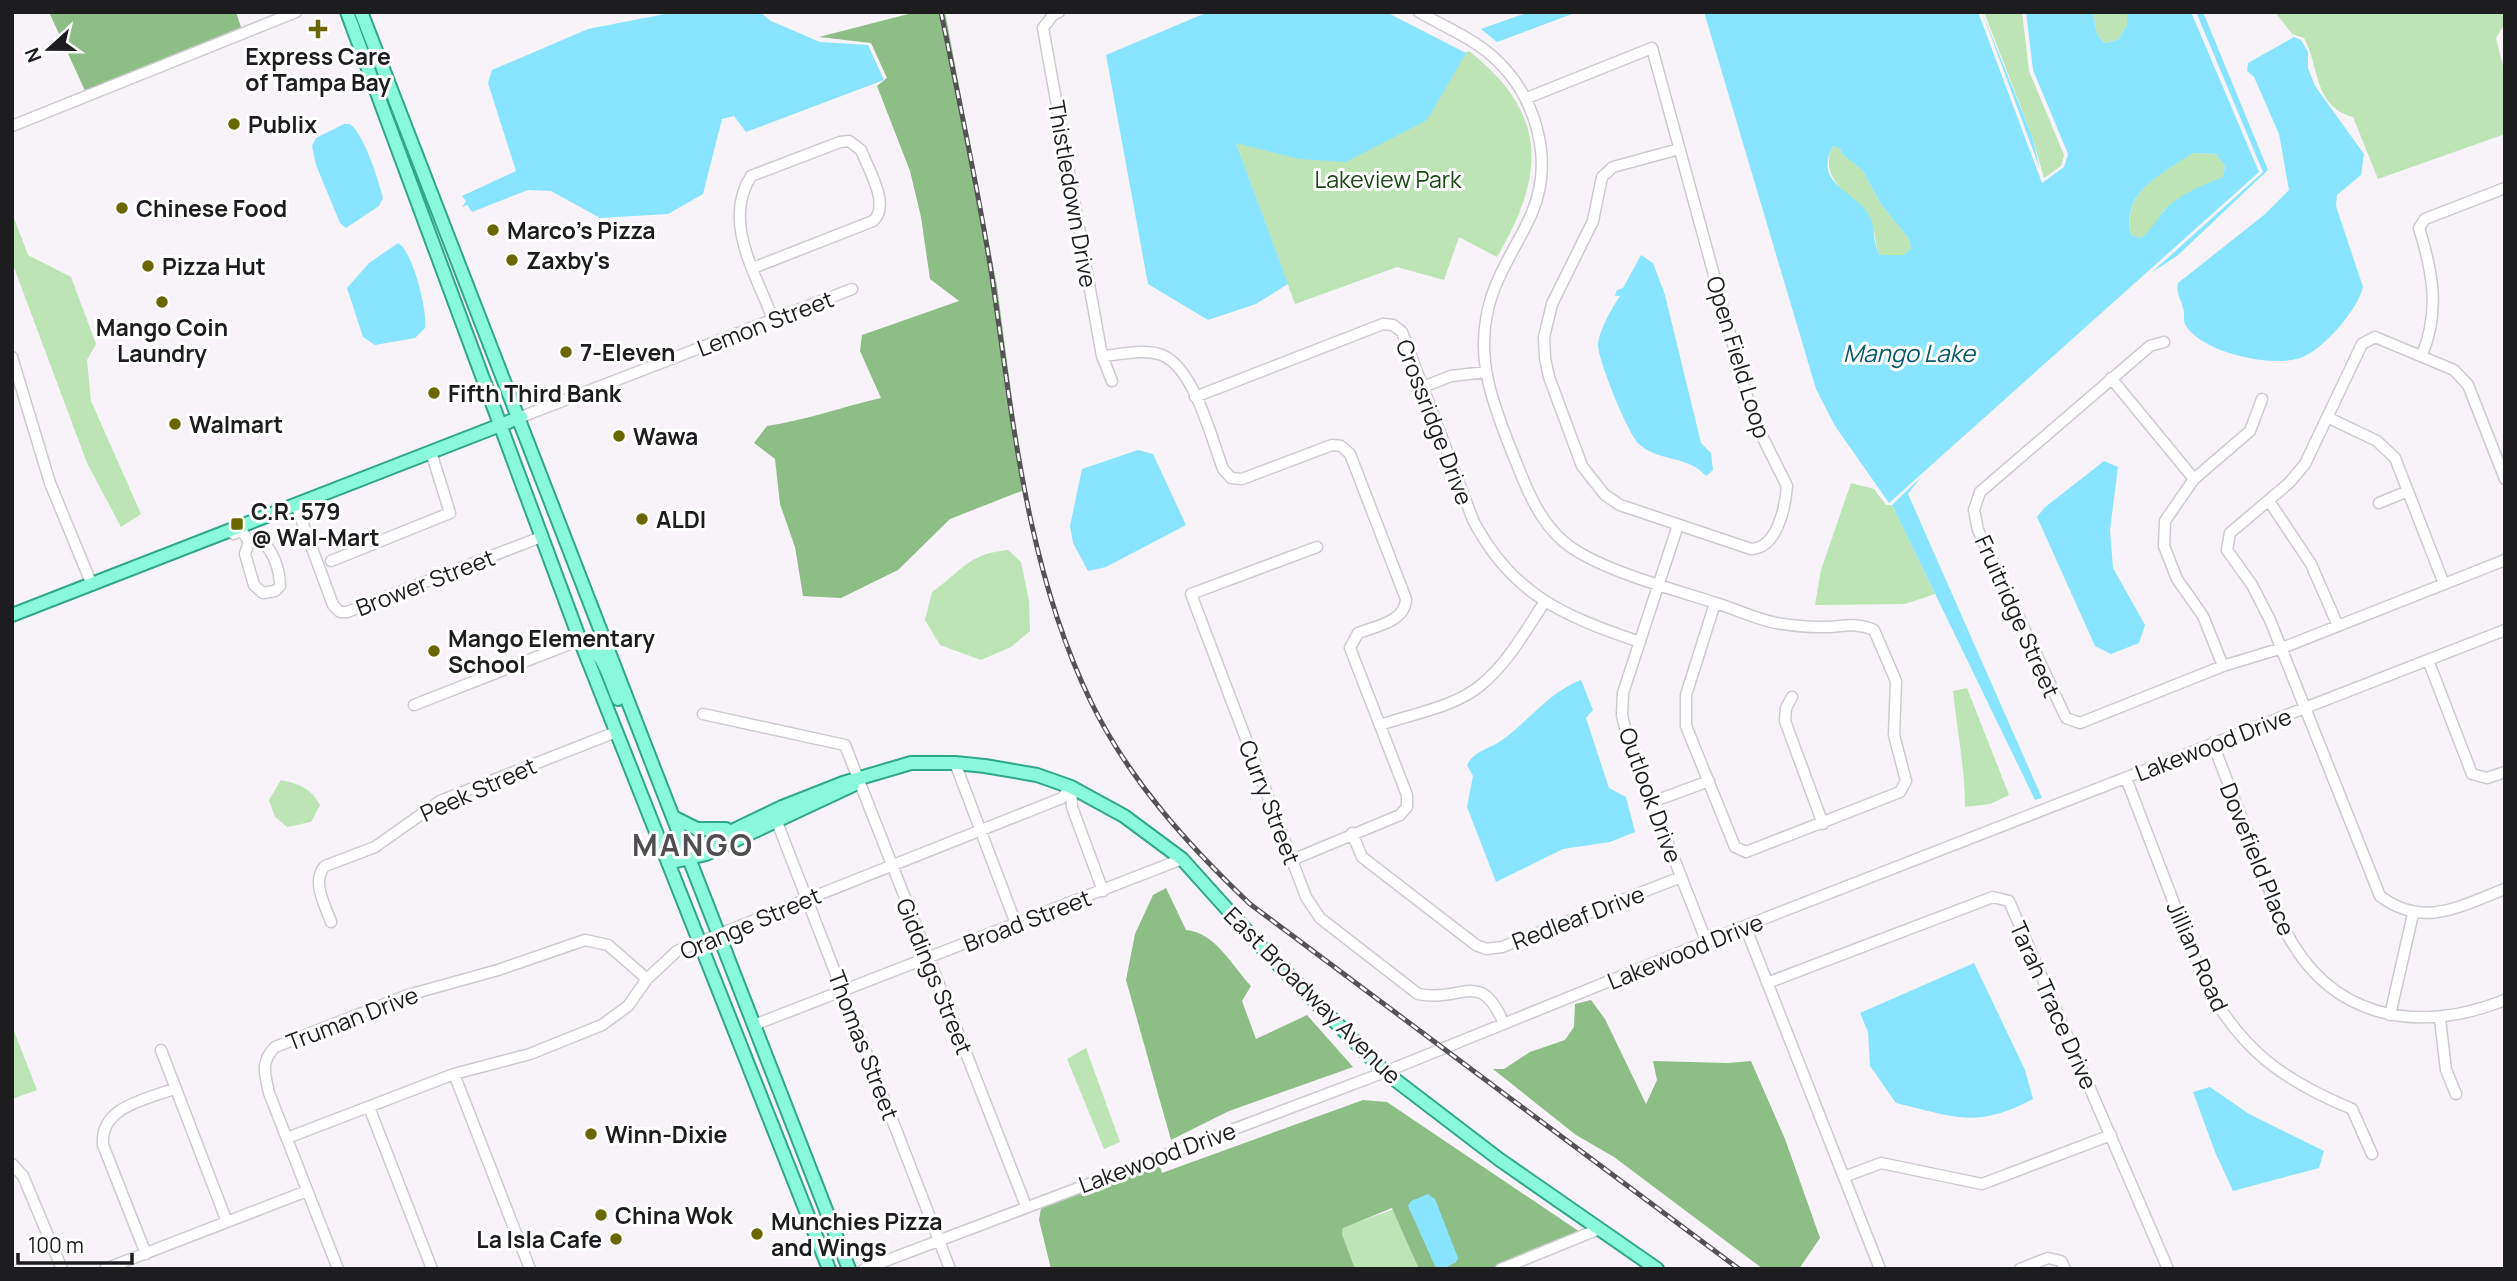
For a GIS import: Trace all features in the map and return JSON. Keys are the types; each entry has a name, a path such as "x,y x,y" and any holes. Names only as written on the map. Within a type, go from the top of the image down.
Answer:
{"main road":[{"path":"347,12 580,640 829,1269"},
{"path":"361,12 521,417 635,721 849,1269"},
{"path":"12,615 521,417"},
{"path":"580,640 590,643 600,657 622,709 635,721"},
{"name":"East Broadway Avenue","path":"859,780 911,764 955,763 1037,775 1072,787 1124,816 1182,859 1263,950 1385,1072 1500,1160 1657,1269"},
{"path":"668,863 687,856 706,854 848,789 859,780"},
{"path":"687,856 744,825 843,783 859,780"},
{"path":"673,817 696,829 714,831 744,825"}],"street":[{"path":"12,126 296,12"},
{"name":"Thistledown Drive","path":"1059,12 1053,15 1044,28 1102,356 1112,381"},
{"path":"1419,12 1490,54 1509,72 1527,99 1541,145 1539,190 1533,211 1495,284 1487,315 1484,343 1486,372 1493,404 1532,503 1565,543 1591,558 1658,584 1774,622 1819,627 1860,624 1874,630 1896,681 1898,701 1894,735 1906,781 1900,792 1746,852 1735,847 1686,726 1684,708 1715,603"},
{"name":"Open Field Loop","path":"1527,99 1652,48 1753,418 1787,486 1771,542 1762,549 1751,549 1620,505 1594,484 1583,466 1549,377 1544,337 1552,304 1593,221 1602,177 1613,167 1679,149"},
{"path":"753,268 873,222 879,216 881,204 861,150 856,145 840,142 751,176 745,187 738,223 753,268 773,319"},
{"path":"2422,355 2431,333 2435,301 2432,268 2419,228 2425,219 2505,188"},
{"name":"Lemon Street","path":"521,417 852,289"},
{"name":"Crossridge Drive","path":"1195,397 1383,324 1394,325 1402,332 1473,520 1487,547 1510,574 1544,603 1577,620 1640,642"},
{"path":"2505,480 2468,385 2454,370 2375,337 2362,344 2305,464 2269,501 2230,533 2227,550 2252,585 2282,648 2373,884 2380,896 2413,914 2449,911 2505,889"},
{"name":"Fruitridge Street","path":"2164,342 2150,346 1980,492 1974,510 1978,530 2066,718 2080,723 2223,666 2282,648 2505,561"},
{"path":"1102,356 1148,352 1161,355 1187,377 1223,469 1231,478 1242,479 1332,445 1341,446 1350,454 1406,599 1405,608 1398,617 1358,633 1350,648 1408,795 1407,807 1400,815 1292,860"},
{"path":"12,357 50,483 95,584 111,582 242,531 253,541 266,544 279,576 278,589 271,593 263,593 254,584 244,554 253,541 253,522"},
{"path":"1423,387 1451,376 1486,372"},
{"path":"2111,378 2194,479"},
{"path":"2223,666 2203,616 2177,579 2164,546 2165,521 2194,479 2250,431 2262,399"},
{"path":"2329,418 2377,441 2395,458 2444,584"},
{"path":"331,561 450,513 451,508 431,452"},
{"path":"2379,503 2408,491"},
{"path":"2269,501 2311,564 2338,626"},
{"name":"Brower Street","path":"296,505 333,605 340,612 347,612 541,537"},
{"name":"Outlook Drive","path":"1678,525 1623,693 1622,715 1652,802 1707,943"},
{"name":"Curry Street","path":"1317,547 1191,594 1306,897 1320,918 1419,994 1435,998 1472,990 1485,993 1496,1003 1504,1024"},
{"path":"1380,725 1464,696 1481,686 1506,659 1544,603"},
{"name":"Lakewood Drive","path":"864,1269 1385,1072 1745,926 2505,630"},
{"path":"414,705 580,640"},
{"path":"2428,660 2472,774 2487,778 2505,772"},
{"path":"1793,697 1786,708 1786,721 1823,824"},
{"name":"Giddings Street","path":"703,714 845,745 1026,1206"},
{"name":"Peek Street","path":"331,922 318,881 319,872 325,866 375,846 440,801 616,732"},
{"name":"Dovefield Place","path":"2213,744 2296,952 2314,974 2336,993 2361,1006 2390,1015 2440,1019 2477,1011 2505,1000"},
{"path":"955,763 1016,924"},
{"name":"Jillian Road","path":"2126,778 2206,984 2222,1014 2247,1046 2277,1072 2308,1091 2352,1109 2372,1154"},
{"path":"1652,802 1709,781"},
{"path":"1072,787 1072,807 1103,891"},
{"name":"Orange Street","path":"287,1138 454,1074 530,1054 602,1025 628,1006 647,979 677,951 1062,799 1072,787"},
{"name":"Thomas Street","path":"777,822 950,1269"},
{"name":"Redleaf Drive","path":"1352,834 1362,857 1476,945 1486,949 1502,947 1681,877"},
{"name":"Broad Street","path":"754,1026 1182,859"},
{"name":"Tarah Trace Drive","path":"1768,983 1993,897 2009,901 2168,1269"},
{"path":"2390,1015 2413,914"},
{"path":"1745,926 1880,1269"},
{"name":"Truman Drive","path":"338,1269 287,1138 264,1069 266,1057 288,1041 408,995 498,970 584,940 596,940 608,945 647,979"},
{"path":"2440,1019 2446,1070 2456,1094"},
{"path":"161,1050 227,1222"},
{"path":"454,1074 530,1269"},
{"path":"146,1254 103,1145 102,1131 107,1119 117,1111 176,1088"},
{"path":"369,1107 432,1269"},
{"path":"1844,1177 1881,1163 1982,1184 2111,1135"},
{"path":"12,1164 23,1176 62,1269"},
{"path":"105,1269 307,1191"},
{"path":"1501,1269 1599,1228"},
{"path":"2020,1269 2048,1258 2062,1261 2065,1269"}],"green space":[{"path":"49,12 236,12 242,30 86,93"},
{"path":"916,12 945,12 997,286 1024,490 950,519 898,570 841,598 803,596 795,547 780,504 775,459 754,443 767,426 881,398 860,351 862,335 959,301 930,279 921,217 910,171 877,86 887,78 871,43 819,37"},
{"path":"1984,12 2022,12 2029,71 2064,155 2061,166 2044,178 2032,136"},
{"path":"2093,12 2127,12 2127,25 2118,40 2105,43 2097,35"},
{"path":"2275,12 2505,12 2505,23 2496,38 2505,74 2505,134 2378,179 2353,117 2340,112 2324,95 2304,38 2292,34"},
{"name":"Lakeview Park","path":"1469,51 1495,75 1514,98 1526,122 1531,147 1530,172 1524,199 1497,257 1459,237 1444,280 1397,267 1295,304 1236,143"},
{"path":"1833,146 1840,147 1841,153 1863,171 1880,203 1909,239 1911,249 1904,255 1880,255 1867,218 1834,180 1829,159"},
{"path":"2193,153 2216,154 2225,166 2223,177 2164,210 2153,229 2141,238 2131,235 2132,207 2138,195 2157,177"},
{"path":"12,213 28,255 71,277 96,344 87,360 91,401 141,514 121,527 87,463 12,262"},
{"path":"1851,483 1874,489 1886,505 1892,505 1935,594 1905,604 1815,605 1821,570"},
{"path":"1008,550 1021,562 1029,601 1030,631 1011,647 981,660 940,645 925,620 932,592 973,560"},
{"path":"1967,688 2009,795 1990,804 1965,807 1953,691"},
{"path":"281,780 313,794 320,805 311,822 287,827 275,817 269,800"},
{"path":"1166,888 1186,930 1196,932 1215,944 1251,986 1242,1001 1256,1039 1307,1015 1353,1067 1229,1111 1171,1140 1126,980 1135,934 1153,895"},
{"path":"1591,1000 1605,1019 1646,1104 1657,1080 1653,1061 1751,1061 1785,1139 1820,1238 1799,1269 1763,1269 1614,1157 1576,1135 1493,1069 1504,1069 1530,1052 1565,1040 1574,1027 1575,1004"},
{"path":"12,1026 37,1090 12,1099"},
{"path":"1086,1048 1120,1142 1104,1149 1067,1059"},
{"path":"1363,1100 1387,1102 1580,1232 1491,1269 1442,1269 1456,1262 1409,1206 1438,1269 1419,1269 1392,1208 1343,1228 1342,1234 1355,1269 1051,1269 1039,1220 1041,1208 1052,1201 1158,1161 1162,1173"},
{"path":"1395,1209 1419,1269 1355,1269 1342,1234 1343,1227"}],"water":[{"path":"675,12 760,12 771,21 820,42 868,45 884,80 746,132 734,116 722,119 703,194 668,214 600,218 551,191 528,190 472,212 467,205 462,207 466,201 462,196 516,171 488,83 492,70 588,29"},
{"path":"1208,12 1386,12 1466,53 1427,120 1346,162 1299,159 1236,143 1288,284 1256,304 1208,320 1148,284 1106,55"},
{"path":"1529,12 1577,12 1497,42 1481,29"},
{"name":"Mango Lake","path":"1704,12 1978,12 2042,183 2064,167 2068,154 2033,70 2026,12 2093,12 2097,35 2105,43 2118,40 2127,25 2127,12 2191,12 2259,172 1889,503 1835,426 1816,389","holes":["1833,146 1840,148 1841,153 1863,171 1880,203 1909,239 1911,249 1904,255 1880,255 1870,217 1864,208 1832,179 1828,170 1828,159","2193,153 2216,154 2225,166 2223,177 2175,200 2141,238 2131,235 2132,207 2138,195 2157,177"]},
{"path":"1982,12 2032,136 2040,169"},
{"path":"2196,12 2203,12 2268,170 2177,256 2151,273 2263,172"},
{"path":"2294,37 2301,40 2308,52 2308,68 2315,86 2364,154 2361,175 2337,195 2336,206 2363,287 2348,316 2331,336 2313,351 2292,360 2259,360 2222,351 2193,334 2184,322 2178,283 2264,215 2289,190 2279,134 2254,77 2247,71 2248,63"},
{"path":"344,124 350,124 361,138 383,198 379,206 346,228 340,223 316,165 312,146 316,138"},
{"path":"398,243 404,248 414,269 424,309 425,328 415,338 375,345 363,337 347,288 369,263"},
{"path":"1641,255 1653,263 1665,295 1701,443 1711,453 1713,470 1706,476 1691,465 1655,454 1639,444 1621,412 1599,353 1601,333 1620,296 1615,296 1617,290 1623,288"},
{"path":"1138,450 1153,454 1186,525 1106,567 1088,571 1073,543 1070,526 1082,469"},
{"path":"2104,461 2118,467 2110,530 2113,568 2145,625 2139,643 2111,654 2095,646 2037,517 2044,508"},
{"path":"1921,477 1908,494 2042,798 2035,800 1892,505"},
{"path":"1581,680 1593,710 1586,718 1609,788 1626,797 1635,832 1610,842 1563,849 1496,882 1467,807 1473,776 1467,765 1474,756 1502,740 1549,699"},
{"path":"1974,963 2025,1070 2033,1099 1996,1114 1965,1118 1896,1103 1870,1066 1868,1032 1860,1013"},
{"path":"2210,1087 2249,1114 2324,1151 2319,1168 2233,1191 2193,1092"},
{"path":"1428,1194 1435,1199 1458,1258 1456,1262 1442,1269 1435,1266 1408,1206 1411,1201"}],"railway":[{"path":"941,12 981,210 1016,440 1037,547 1069,652 1091,702 1123,758 1182,835 1250,904 1739,1269"}],"place":[{"name":"Express Care of Tampa Bay","path":"318,29"},
{"name":"Publix","path":"234,124"},
{"name":"Chinese Food","path":"122,208"},
{"name":"Marco's Pizza","path":"493,230"},
{"name":"Zaxby's","path":"512,260"},
{"name":"Pizza Hut","path":"148,266"},
{"name":"Mango Coin Laundry","path":"162,302"},
{"name":"7-Eleven","path":"566,352"},
{"name":"Fifth Third Bank","path":"434,393"},
{"name":"Walmart","path":"175,424"},
{"name":"Wawa","path":"619,436"},
{"name":"ALDI","path":"642,519"},
{"name":"C.R. 579 @ Wal-Mart","path":"237,524"},
{"name":"Mango Elementary School","path":"434,651"},
{"name":"Winn-Dixie","path":"591,1134"},
{"name":"China Wok","path":"601,1215"},
{"name":"Munchies Pizza and Wings","path":"757,1234"},
{"name":"La Isla Cafe","path":"616,1239"}],"district":[{"name":"MANGO","path":"693,844"}]}
